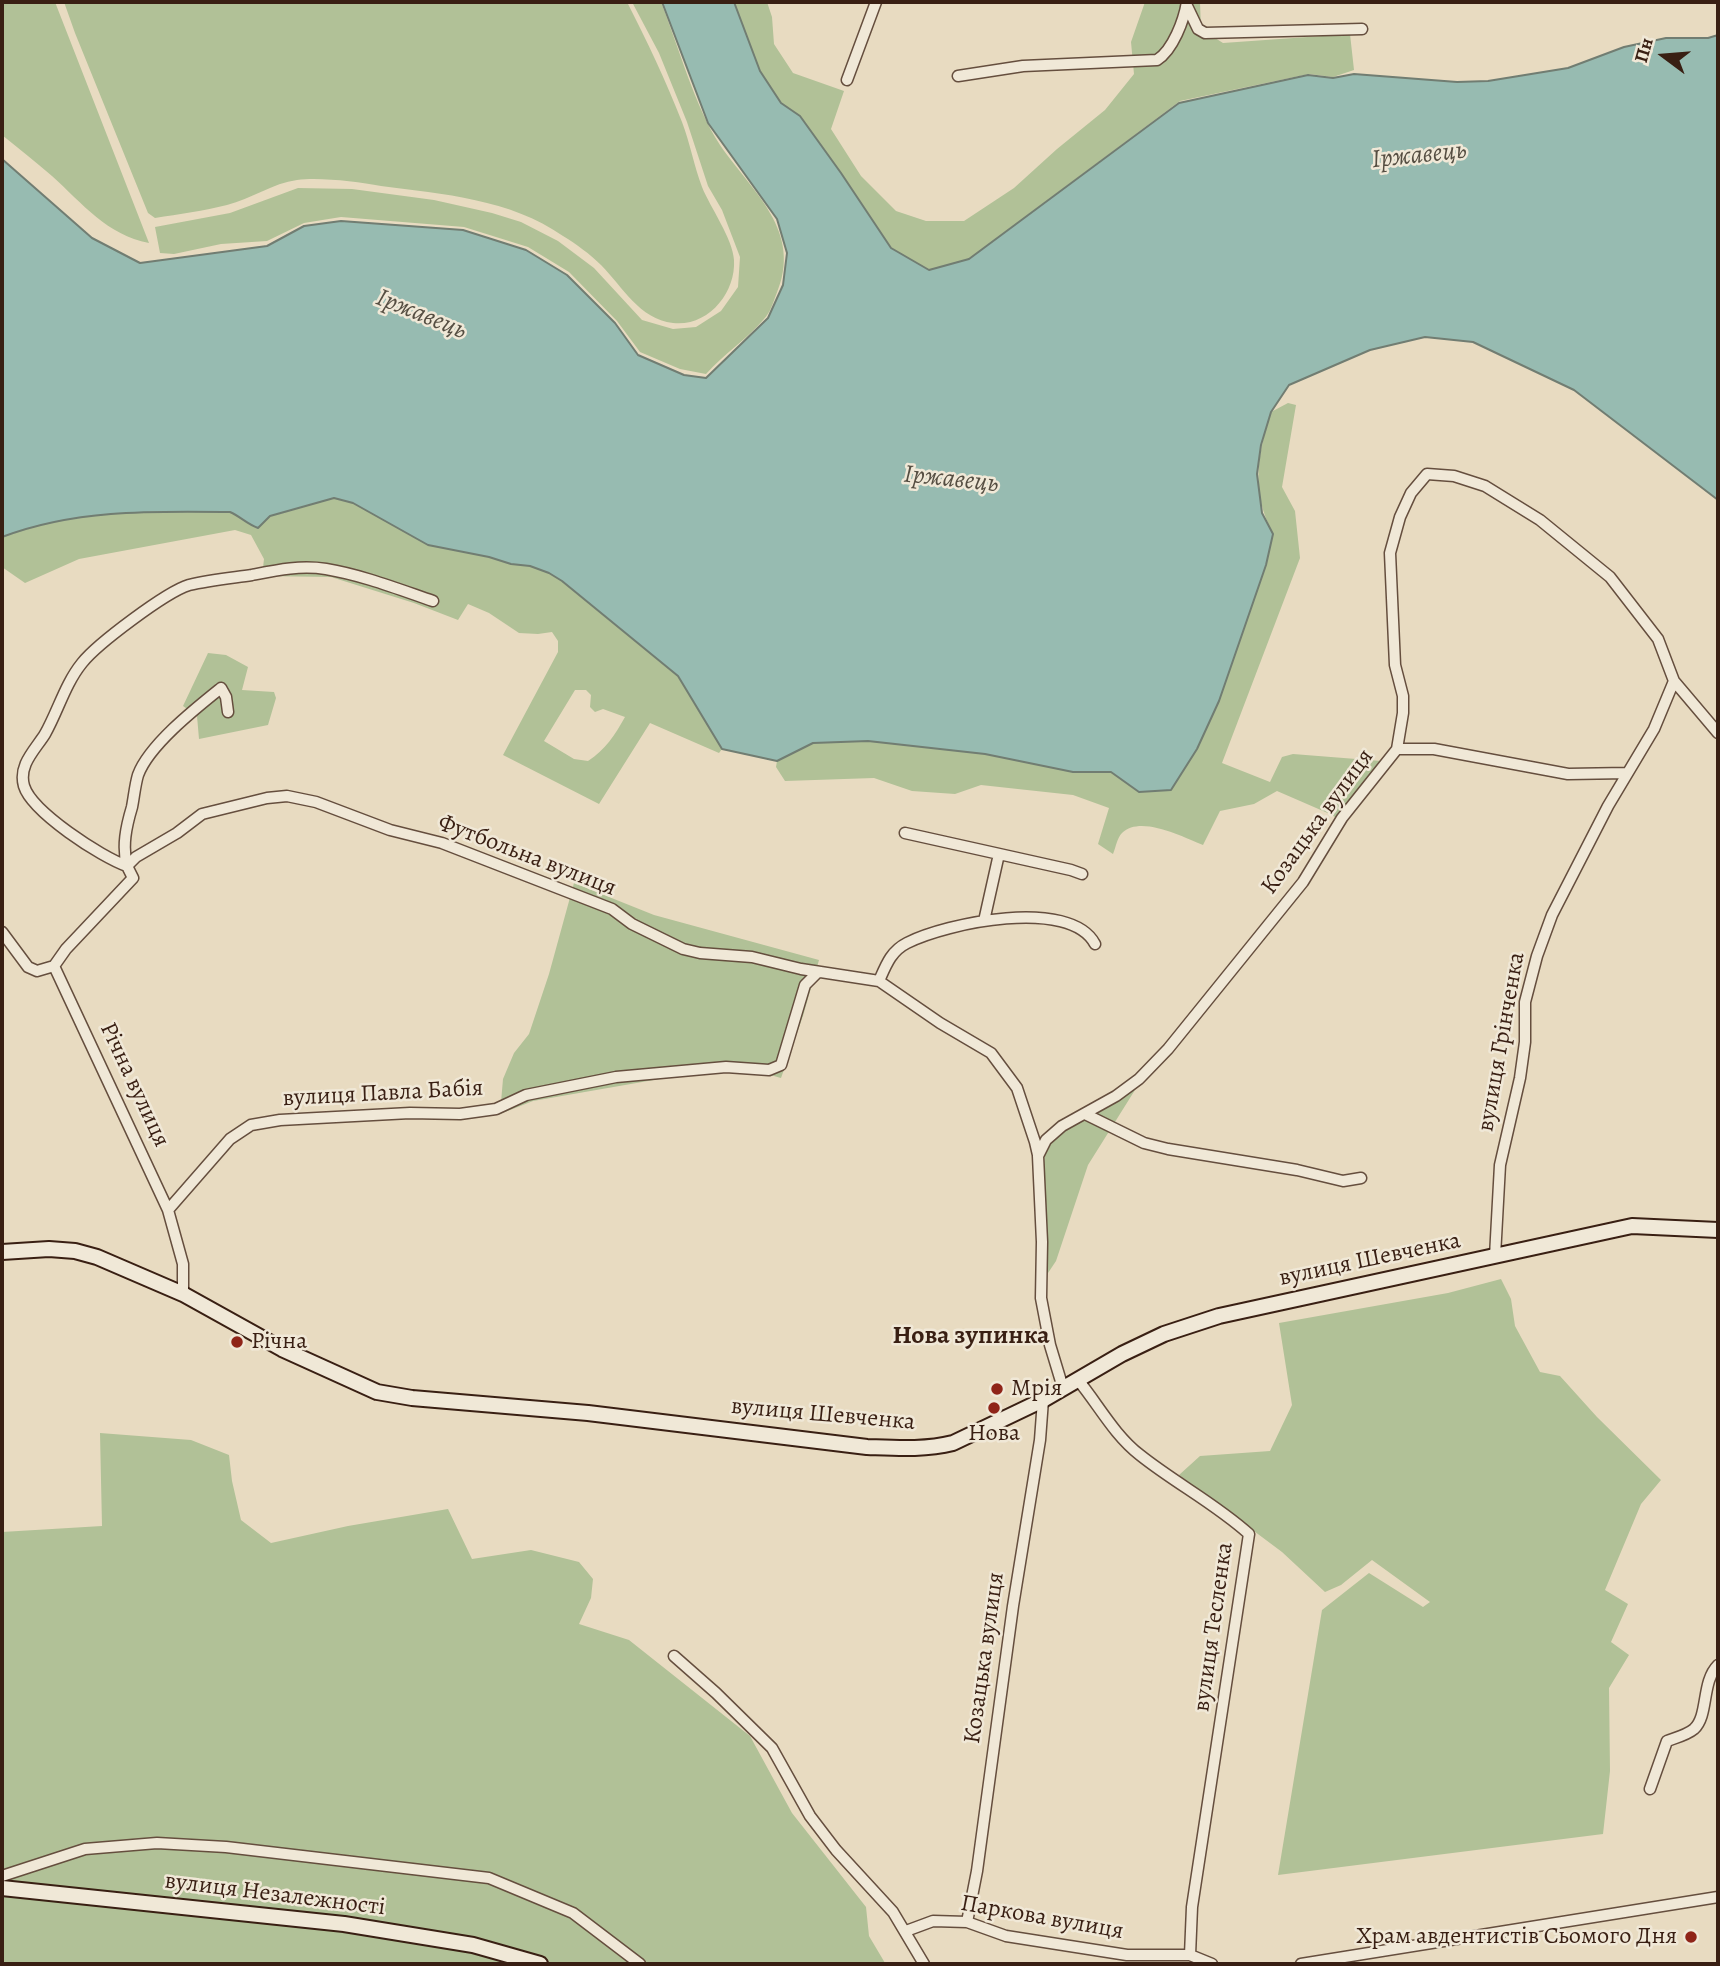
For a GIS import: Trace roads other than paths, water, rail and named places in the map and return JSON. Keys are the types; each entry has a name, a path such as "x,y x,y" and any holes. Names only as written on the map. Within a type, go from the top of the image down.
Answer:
{"street":[{"path":"847,80 877,2"},
{"path":"1187,4 1198,29 1205,33 1362,30"},
{"path":"958,76 1023,66 1157,60 1170,48 1187,4"},
{"name":"Козацька вулиця","path":"1038,1156 1046,1140 1062,1126 1116,1096 1139,1079 1168,1049 1303,881 1342,818 1397,749 1403,696 1395,664 1390,553 1400,517 1412,493 1427,474 1454,476 1485,486 1540,520 1610,577 1658,639 1674,681 1718,733"},
{"path":"127,866 82,842 41,808 29,796 24,785 23,769 46,732 82,663 96,648 145,611 186,586 289,568 323,569 349,574 433,601"},
{"name":"вулиця Грінченка","path":"1495,1256 1500,1165 1520,1078 1525,1042 1525,1002 1537,956 1552,915 1627,773 1654,729 1674,681"},
{"path":"2,932 28,967 37,971 54,966 66,949 133,878 123,852 138,775 144,764 178,723 221,688 226,697 228,712"},
{"path":"1397,749 1434,749 1569,774 1627,773"},
{"name":"Футбольна вулиця","path":"127,866 136,857 177,833 202,814 267,798 287,796 316,802 390,830 442,843 576,894 612,909 632,925 683,949 752,957 818,972 879,981"},
{"path":"905,833 1082,874"},
{"path":"984,921 999,854"},
{"path":"1063,1388 1050,1345 1041,1298 1042,1242 1038,1156 1017,1088 991,1053 940,1023 879,981 889,957 905,943 943,930 984,921 1024,916 1049,919 1070,924 1089,933 1095,944"},
{"name":"Річна вулиця","path":"54,966 168,1210 183,1264 183,1294"},
{"name":"вулиця Павла Бабія","path":"168,1210 230,1139 251,1125 280,1120 410,1113 460,1114 496,1109 526,1095 616,1077 726,1067 769,1070 781,1065 805,985 818,972"},
{"path":"1085,1114 1144,1143 1168,1149 1297,1170 1343,1181 1361,1178"},
{"name":"вулиця Шевченка","path":"2,1252 49,1249 75,1251 97,1257 183,1294 244,1329 377,1392 412,1398 588,1412 901,1449 939,1447 953,1443 1043,1400 1122,1354 1164,1334 1219,1316 1632,1226 1718,1230"},
{"name":"вулиця Тесленка","path":"1078,1380 1109,1423 1137,1453 1231,1518 1249,1534 1192,1907 1190,1955"},
{"name":"Козацька вулиця","path":"967,1922 977,1871 1013,1606 1040,1440 1043,1400"},
{"path":"674,1656 772,1748 810,1816 836,1850 894,1912 924,1964"},
{"path":"1650,1789 1667,1741 1692,1731 1698,1724 1707,1684 1718,1665"},
{"path":"2,1876 85,1849 157,1843 226,1847 489,1878 573,1913 640,1964"},
{"name":"вулиця Незалежності","path":"2,1888 344,1924 472,1945 540,1964"},
{"path":"1301,1964 1718,1897"},
{"name":"Паркова вулиця","path":"906,1931 933,1921 967,1922 1006,1936 1127,1955 1190,1955 1212,1964"}],"water":[{"name":"Іржавець","path":"662,2 734,2 760,71 781,103 800,116 891,248 929,270 969,259 1179,103 1308,75 1333,78 1354,74 1457,82 1488,81 1568,68 1624,47 1666,38 1708,38 1718,35 1718,500 1574,390 1473,342 1425,337 1370,350 1289,385 1271,412 1261,445 1257,474 1262,513 1273,534 1266,565 1219,701 1197,749 1171,790 1139,792 1111,772 1073,772 985,754 868,741 813,743 777,761 722,749 678,676 562,581 530,566 428,545 353,503 334,498 270,516 258,528 230,512 143,512 58,521 2,537 2,159 92,238 140,263 267,246 304,226 341,221 463,230 526,250 567,275 615,323 638,355 684,375 706,378 768,318 783,285 787,253 777,219 708,123"}],"place":[{"name":"Річна","path":"237,1342"},
{"name":"Мрія","path":"997,1389"},
{"name":"Нова","path":"994,1408"},
{"name":"Храм авдентистів Сьомого Дня","path":"1691,1937"}],"district":[{"name":"Нова зупинка","path":"971,1337"}]}
